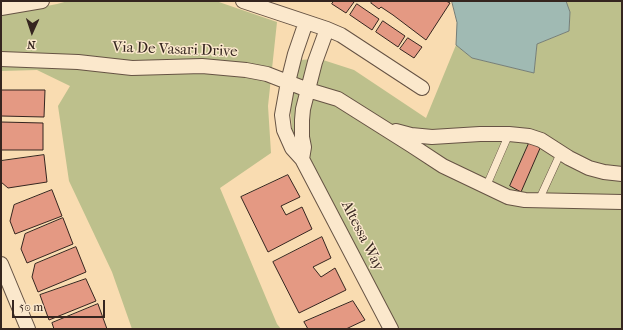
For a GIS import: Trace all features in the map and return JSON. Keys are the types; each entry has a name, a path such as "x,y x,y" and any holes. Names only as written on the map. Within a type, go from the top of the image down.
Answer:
{"street":[{"path":"1,8 42,1"},
{"path":"243,1 341,35 422,88"},
{"name":"Altessa Way","path":"306,22 295,54 288,82 282,115 284,130 292,148 302,159 391,329"},
{"name":"Altessa Way","path":"302,159 304,147 302,137 302,120 315,62 327,29"},
{"name":"Via De Vasari Drive","path":"1,59 78,62 132,68 190,66 238,69 267,74 308,90 338,99 443,166 508,197 525,200 622,202"},
{"name":"Via De Vasari Drive","path":"384,128 412,135 432,137 480,134 529,136 541,140 569,158 589,168 604,172 622,174"},
{"path":"1,264 28,329"}],"lane":[{"path":"486,187 509,134"},
{"path":"539,200 561,152"}],"green space":[{"path":"68,1 216,1 277,22 268,106 271,153 220,188 277,324 281,329 132,329 112,272 69,181 58,106 70,86 37,70 1,71 1,15"},
{"path":"566,1 622,1 622,329 396,329 293,144 289,87 297,60 320,59 354,70 426,118 456,45 472,58 534,73 537,44 569,31 570,12"}],"water":[{"path":"452,1 566,1 570,12 569,31 537,44 534,73 472,58 456,45 457,23"}],"building":[{"path":"334,1 354,2 346,13 332,4"},
{"path":"373,1 446,1 450,3 426,40 381,7 379,9 371,3"},
{"path":"357,4 379,19 372,30 350,15"},
{"path":"383,21 405,36 398,47 376,32"},
{"path":"408,38 422,47 414,58 400,49"},
{"path":"1,90 45,90 44,117 1,116"},
{"path":"1,122 43,123 43,150 1,150"},
{"path":"530,141 541,146 521,192 510,186"},
{"path":"44,155 47,182 8,188 1,182 1,161"},
{"path":"288,175 300,197 281,206 286,215 302,207 312,229 268,252 241,197"},
{"path":"52,190 62,216 15,234 10,221 14,205"},
{"path":"63,218 73,244 27,263 21,249 25,234"},
{"path":"322,237 331,258 313,267 321,277 335,268 346,290 299,313 273,262"},
{"path":"76,247 86,272 38,292 32,277 35,264"},
{"path":"86,279 96,301 49,320 40,295"},
{"path":"353,301 365,320 346,329 308,329 304,322"},
{"path":"98,304 107,329 54,329 52,323"}]}
